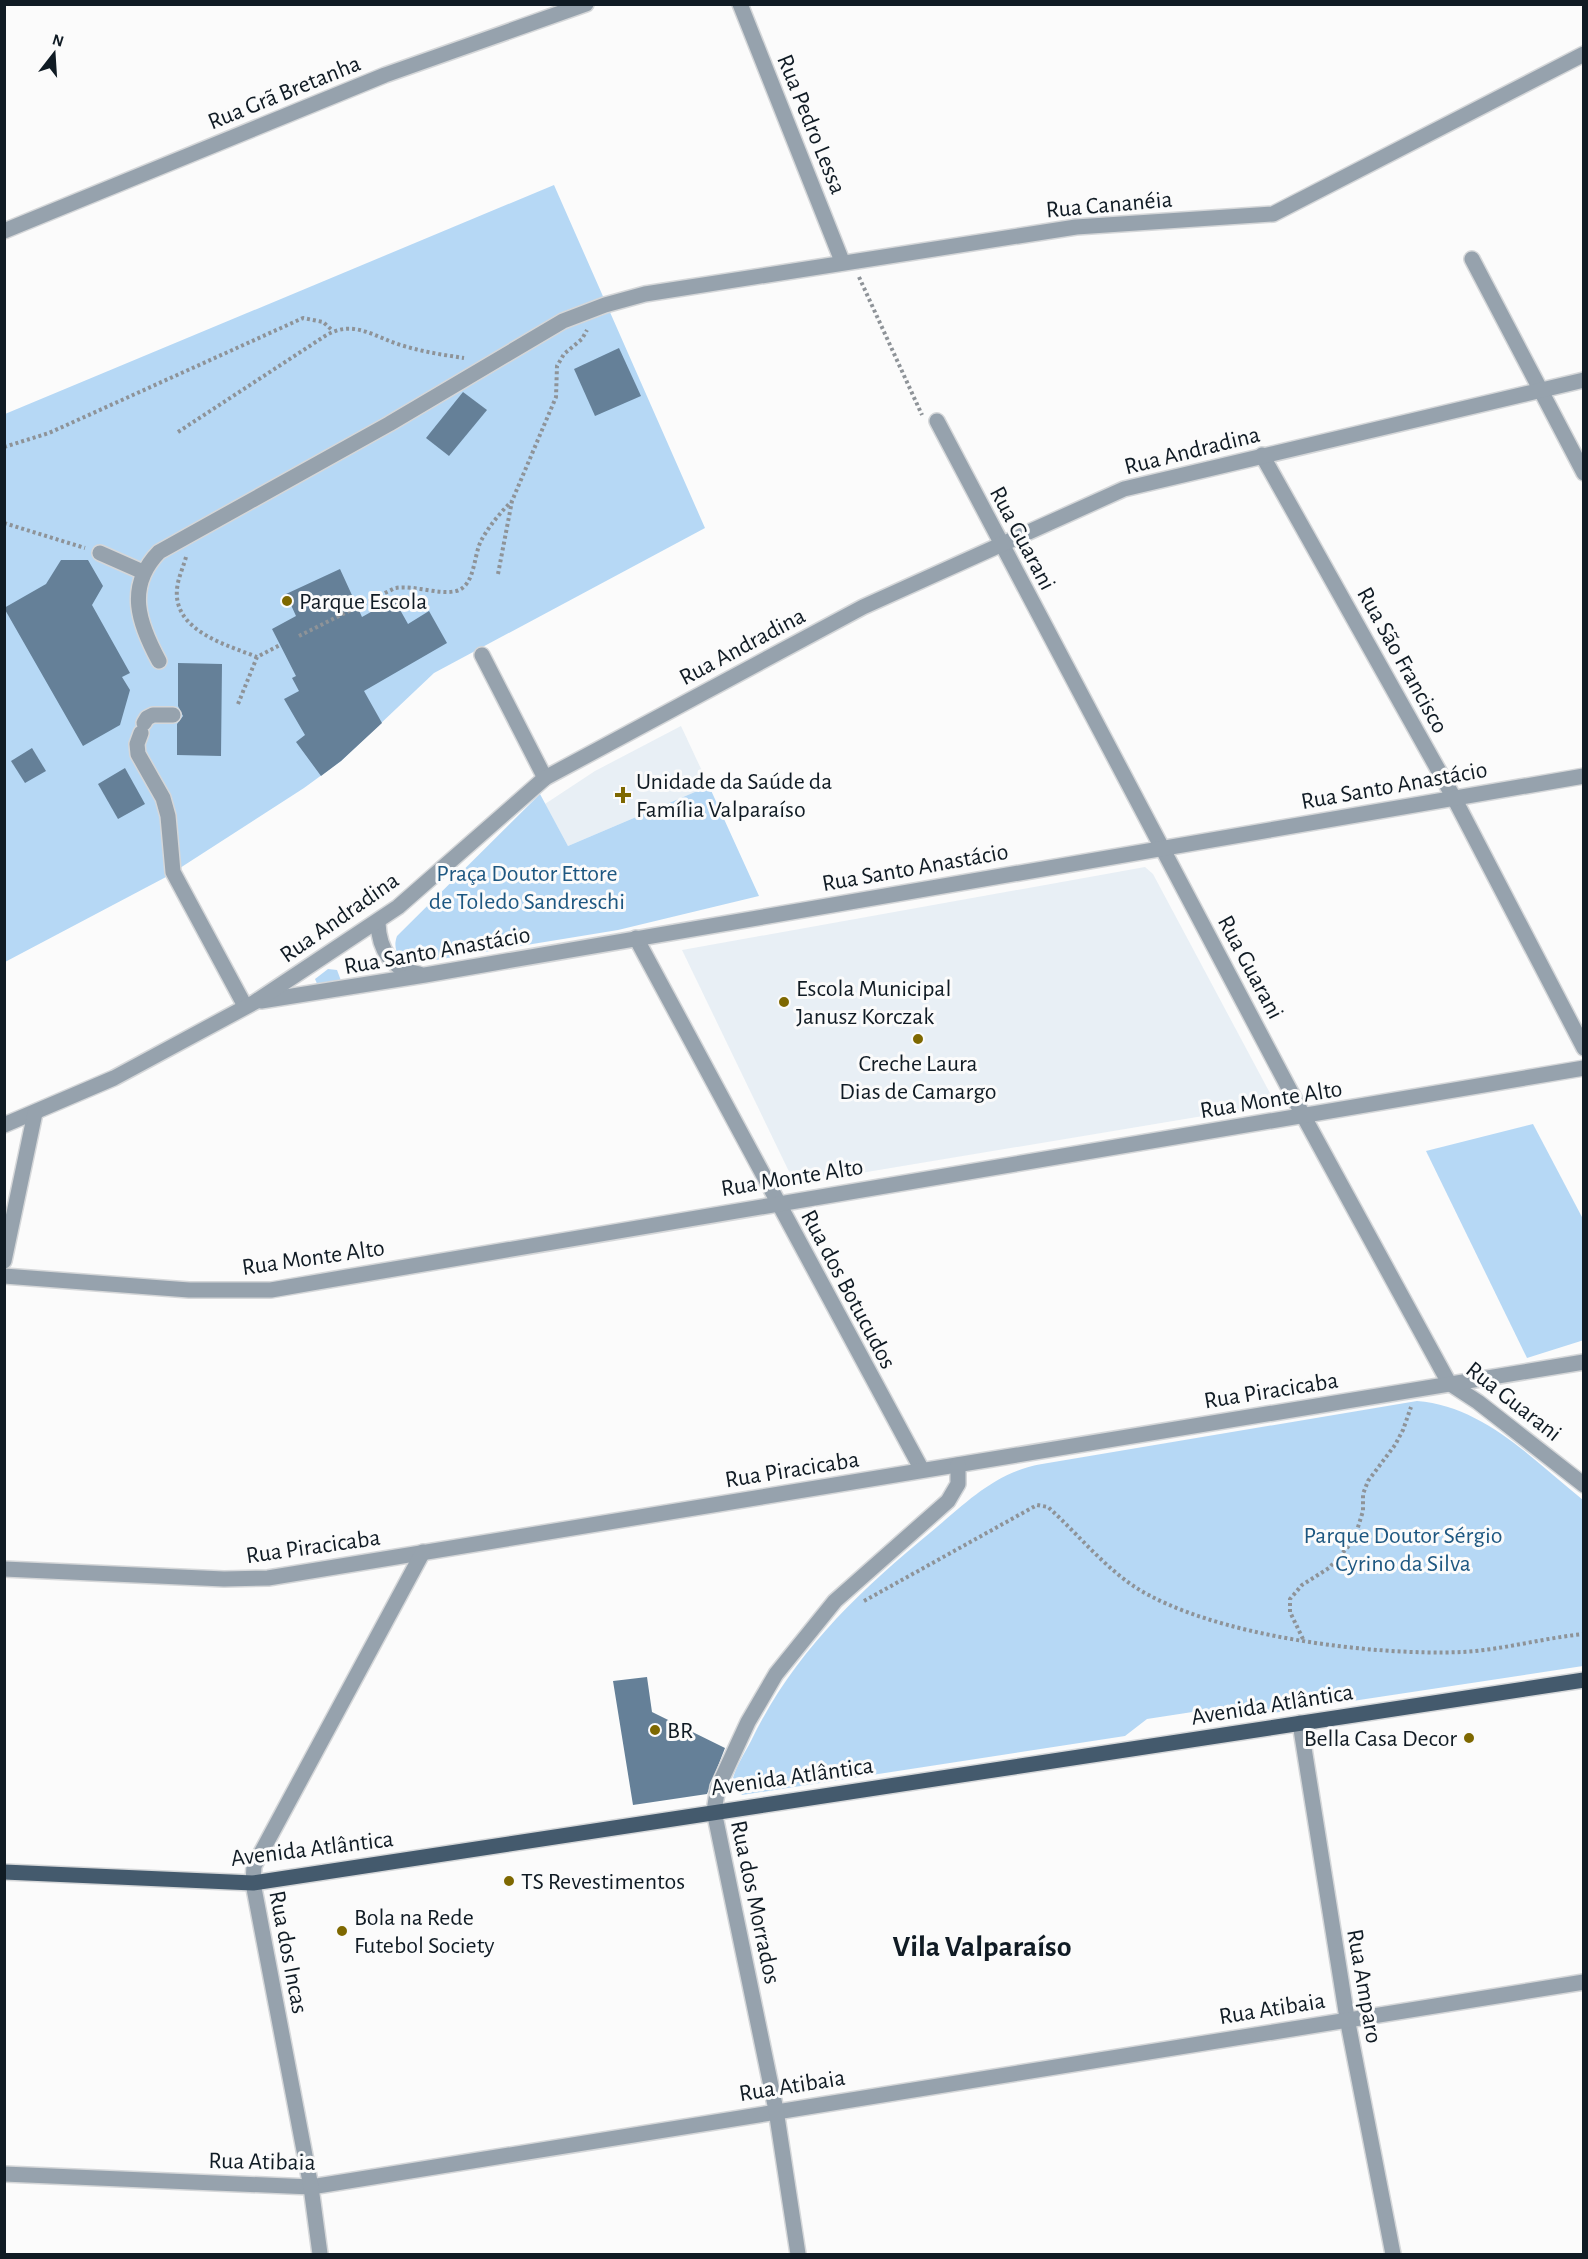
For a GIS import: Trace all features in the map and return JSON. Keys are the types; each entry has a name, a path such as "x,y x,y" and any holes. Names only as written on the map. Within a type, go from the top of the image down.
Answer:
{"main road":[{"name":"Avenida Atlântica","path":"4,1872 253,1883 1584,1680"}],"street":[{"name":"Rua Grã Bretanha","path":"4,231 385,75 586,4"},
{"name":"Rua Pedro Lessa","path":"740,4 846,260"},
{"name":"Rua Cananéia","path":"143,572 159,552 389,424 563,321 598,307 645,294 846,260 1093,225 1273,214 1584,54"},
{"path":"1472,259 1539,391 1584,473"},
{"name":"Rua Andradina","path":"4,1125 114,1078 250,1004 378,923 545,778 863,607 999,543 1124,489 1584,380"},
{"name":"Rua Guarani","path":"937,422 1304,1117 1449,1383 1478,1402 1584,1485"},
{"name":"Rua São Francisco","path":"1262,455 1454,798 1584,1048"},
{"path":"100,553 143,572 138,595 142,629 159,661"},
{"path":"482,655 545,778"},
{"path":"172,715 153,715 147,718 137,744 138,754 166,807 173,872 250,1004"},
{"name":"Rua Santo Anastácio","path":"250,1004 1584,776"},
{"path":"378,923 378,939 387,957 407,972 425,975"},
{"name":"Rua dos Botucudos","path":"636,938 922,1470"},
{"name":"Rua Monte Alto","path":"4,1276 189,1290 271,1290 777,1202 1304,1117 1584,1068"},
{"path":"4,1261 35,1113"},
{"name":"Rua Piracicaba","path":"4,1569 248,1579 1584,1362"},
{"name":"Rua dos Morrados","path":"798,2254 776,2110 714,1811 718,1787 766,1688 835,1601 948,1501 958,1484 958,1465"},
{"name":"Rua dos Incas","path":"320,2254 311,2187 253,1883 254,1866 259,1852 423,1552"},
{"name":"Rua Amparo","path":"1300,1723 1347,2019 1393,2254"},
{"name":"Rua Atibaia","path":"4,2174 311,2187 776,2110 1584,1982"}],"path":[{"path":"846,260 925,420 937,422"},
{"path":"498,574 512,501 556,397 557,366 564,354 586,334 598,307"},
{"path":"4,447 49,433 303,318 323,322 333,331"},
{"path":"178,432 333,331 357,328 422,351 492,362"},
{"path":"299,636 395,588 407,586 457,591 466,585 470,577 480,541 512,501"},
{"path":"4,523 100,553"},
{"path":"188,536 188,549 177,590 178,601 185,618 205,635 257,657"},
{"path":"238,704 257,657 280,645"},
{"path":"1304,1640 1290,1612 1290,1599 1302,1585 1329,1568 1354,1540 1363,1511 1363,1494 1368,1481 1403,1430 1412,1402 1411,1390"},
{"path":"857,1605 1037,1505 1048,1507 1117,1573 1161,1600 1191,1613 1254,1631 1382,1650 1437,1653 1465,1652 1584,1634"}],"shaded area":[{"name":"Unidade da Saúde da Família Valparaíso","path":"681,726 709,786 568,846 545,804 595,771"},
{"path":"1145,867 1153,874 1271,1095 1268,1099 1257,1107 795,1184 682,950"}],"green space":[{"name":"Parque Escola","path":"554,185 705,528 434,673 341,761 304,788 166,877 5,962 5,414"},
{"name":"Praça Doutor Ettore de Toledo Sandreschi","path":"709,786 759,896 618,930 411,964 398,953 395,945 397,936 540,794 568,846"},
{"path":"328,969 337,970 343,986 318,986 315,979"},
{"path":"1533,1124 1583,1219 1584,1340 1527,1358 1426,1151"},
{"name":"Parque Doutor Sérgio Cyrino da Silva","path":"1417,1401 1441,1405 1486,1424 1527,1453 1583,1500 1583,1666 1267,1714 1251,1703 1147,1719 1125,1736 742,1795 732,1782 740,1761 786,1680 829,1627 904,1555 995,1481 1025,1468 1042,1464"}],"building":[{"path":"619,348 641,396 595,416 574,369"},
{"path":"463,392 487,410 449,456 426,438"},
{"path":"61,560 88,560 103,586 92,605 130,673 122,677 130,690 120,725 83,746 4,608 46,584"},
{"path":"340,569 362,617 394,599 408,624 429,611 447,643 364,691 382,723 321,776 296,742 305,735 284,699 299,691 292,678 296,676 272,629 296,616 286,594"},
{"path":"178,663 222,664 221,756 177,755 177,724 183,716 178,706"},
{"path":"32,748 46,771 25,783 11,761"},
{"path":"125,768 145,804 118,819 98,784"},
{"name":"BR","path":"647,1677 652,1712 725,1748 707,1794 633,1805 613,1681"}],"place":[{"name":"Parque Escola","path":"287,601"},
{"name":"Unidade da Saúde da Família Valparaíso","path":"623,795"},
{"name":"Escola Municipal Janusz Korczak","path":"784,1002"},
{"name":"Creche Laura Dias de Camargo","path":"918,1039"},
{"name":"BR","path":"655,1730"},
{"name":"Bella Casa Decor","path":"1469,1738"},
{"name":"TS Revestimentos","path":"509,1881"},
{"name":"Bola na Rede Futebol Society","path":"342,1931"}],"district":[{"name":"Vila Valparaíso","path":"982,1946"}]}
